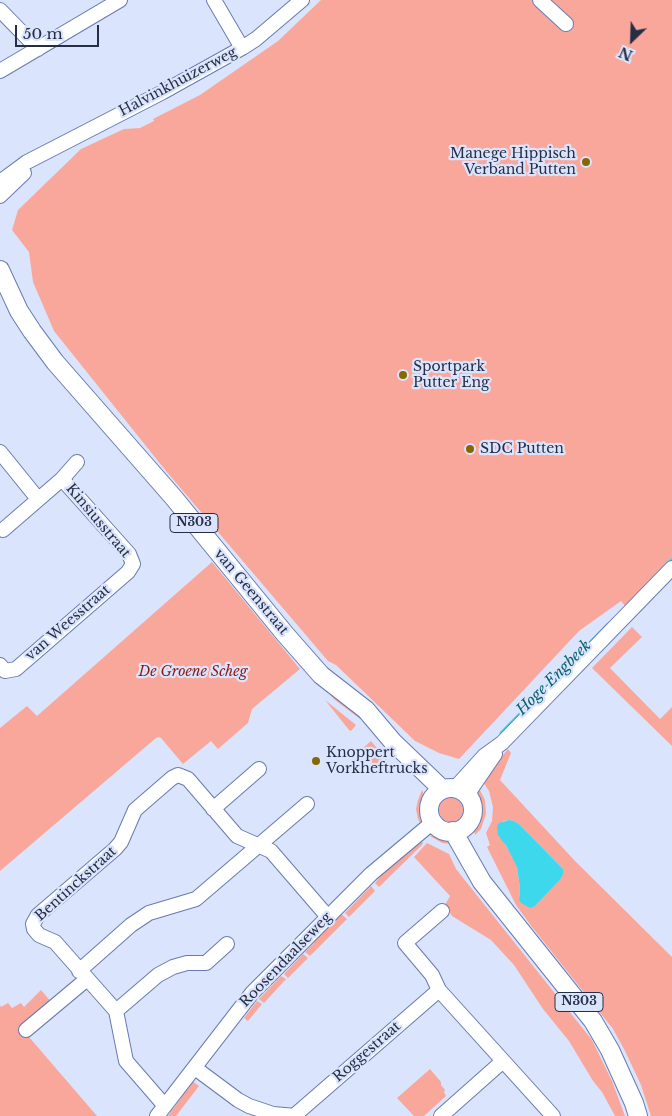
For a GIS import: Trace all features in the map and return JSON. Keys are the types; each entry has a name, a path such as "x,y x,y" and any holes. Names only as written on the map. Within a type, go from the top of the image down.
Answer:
{"main road":[{"name":"van Geenstraat","path":"0,270 4,285 32,331 55,362 174,498 285,634 321,675 358,703 393,742 449,792"},
{"path":"449,792 472,802 471,818 459,829 443,829 433,822 429,810 449,792"},
{"name":"N303","path":"459,829 498,902 593,1021 610,1050 638,1116"}],"street":[{"path":"0,71 120,0"},
{"path":"214,0 242,48"},
{"name":"Halvinkhuizerweg","path":"0,182 27,162 163,92 242,48 256,39 302,0"},
{"path":"540,0 566,24"},
{"path":"0,10 38,49"},
{"name":"Halvinkhuizerweg","path":"0,196 47,152"},
{"path":"0,452 38,499"},
{"name":"Kinsiusstraat","path":"3,530 62,479 77,462"},
{"name":"Kinsiusstraat","path":"62,479 129,554 133,564"},
{"name":"van Weesstraat","path":"0,665 5,671 16,669 128,572 133,564"},
{"path":"449,792 502,743 672,568"},
{"path":"213,809 259,769"},
{"name":"Bentinckstraat","path":"116,1011 55,942 39,935 34,930 33,924 38,915 115,849 121,842 135,810 178,775 188,779 237,836 271,850 328,917"},
{"path":"26,1030 131,925 150,913 196,899 307,804"},
{"name":"Roosendaalseweg","path":"161,1111 252,994 388,859 433,822"},
{"path":"442,911 405,943 432,975 439,990 553,1116"},
{"path":"161,1111 126,1062 116,1011 158,975 173,967 187,963 206,963 227,944"},
{"name":"Roggestraat","path":"296,1116 439,990"},
{"path":"441,1116 503,1061"},
{"path":"195,1068 249,1106 273,1114 296,1116"}],"green space":[{"name":"Sportpark Putter Eng","path":"321,0 672,0 672,557 625,606 621,601 579,631 459,759 439,753 415,741 336,665 328,661 166,471 54,331 33,282 29,252 12,230 18,210 81,149 124,129 140,128 154,121 153,119 200,95 278,41"},
{"name":"De Groene Scheg","path":"212,562 300,669 252,709 248,723 218,749 211,741 183,764 161,738 156,738 0,871 0,728 27,706 37,716"},
{"path":"632,627 642,637 610,668 660,719 672,707 672,746 592,668"},
{"path":"315,679 360,713 360,719 335,700"},
{"path":"325,700 356,725 351,731 349,730"},
{"path":"371,741 387,760 374,765 361,750"},
{"path":"508,749 511,753 500,780 575,861 672,957 672,1116 651,1116 641,1085 613,1029 516,905 487,847 490,845 486,833 492,821 493,807 489,791 483,782 488,777 487,774","holes":["503,821 514,821 563,869 560,880 535,906 519,899 520,888 517,867 513,856 504,843"]},
{"path":"479,788 485,800 486,814 481,829 475,835 474,829 480,813 477,792"},
{"path":"422,790 424,795 423,821 421,825 416,809"},
{"path":"451,798 460,801 463,810 460,819 451,822 442,819 439,810 442,801"},
{"path":"436,834 451,840 451,844 442,843 430,836"},
{"path":"421,841 422,845 379,887 375,883 383,871"},
{"path":"427,843 449,854 456,869 592,1040 612,1081 625,1116 615,1116 569,1041 543,1009 514,965 491,940 452,916 445,905 450,896 414,857"},
{"path":"371,886 375,891 349,917 345,913"},
{"path":"339,912 347,919 310,956 305,952 314,943 315,936"},
{"path":"303,954 308,958 288,978 284,974"},
{"path":"281,976 286,979 264,1003 259,999"},
{"path":"41,990 52,1003 23,1030 97,1116 0,1116 0,1005 1,1007 8,1003 12,1008 21,1003 24,1007"},
{"path":"257,1001 262,1004 248,1021 244,1018"},
{"path":"430,1069 441,1082 446,1096 424,1116 414,1116 397,1098"},
{"path":"191,1080 199,1086 176,1116 168,1116 189,1087 188,1083"}],"water":[{"path":"509,820 519,824 563,869 560,880 535,906 530,908 519,900 520,888 517,867 507,847 498,835 497,826 499,823"}],"waterway":[{"name":"Hoge Engbeek","path":"667,564 672,559"},
{"name":"Hoge Engbeek","path":"501,733 608,624"}],"place":[{"name":"Manege Hippisch Verband Putten","path":"586,162"},
{"name":"Sportpark Putter Eng","path":"403,375"},
{"name":"SDC Putten","path":"470,449"},
{"name":"Knoppert Vorkheftrucks","path":"316,761"}]}
